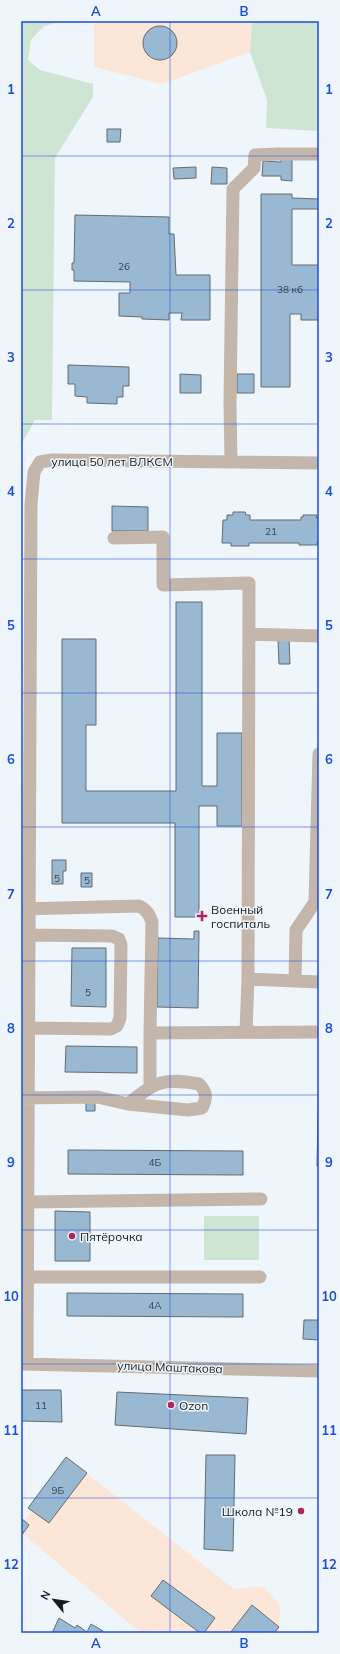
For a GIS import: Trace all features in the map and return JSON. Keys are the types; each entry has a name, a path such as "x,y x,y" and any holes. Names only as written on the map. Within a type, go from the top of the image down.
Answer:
{"street":[{"path":"231,462 230,403 233,189 254,168 255,155 319,154"},
{"name":"улица 50 лет ВЛКСМ","path":"24,1364 27,1277 24,1227 28,1202 24,1169 24,1098 28,1028 29,935 25,909 26,687 31,516 34,472 40,462 52,460 319,463"},
{"path":"21,531 31,516"},
{"path":"114,538 163,537 163,585 249,583 248,979 246,1032"},
{"path":"249,634 319,636"},
{"path":"295,981 296,930 315,902 319,754"},
{"path":"25,909 139,906 149,914 152,922 150,1088"},
{"path":"28,1028 111,1028 117,1026 120,1018 121,946 119,939 112,936 29,935"},
{"path":"248,979 319,982"},
{"path":"150,1033 319,1032"},
{"path":"24,1098 97,1097 128,1104 188,1110 202,1108 206,1096 205,1090 199,1084 175,1081 161,1082 128,1104"},
{"path":"28,1202 261,1199"},
{"path":"27,1277 260,1277"},
{"name":"улица Маштакова","path":"24,1364 319,1370"}],"shaded area":[{"path":"94,21 252,21 250,52 162,84 94,67"},
{"path":"66,1457 234,1589 263,1586 280,1605 279,1633 141,1633 23,1534 21,1518 24,1521 32,1511 28,1508"}],"green space":[{"path":"21,21 64,21 44,26 31,40 28,60 40,70 93,84 93,97 55,158 52,420 35,420 21,445"},
{"path":"252,21 319,21 319,131 266,128 267,100 250,52"},
{"path":"204,1216 259,1216 259,1260 204,1260"}],"building":[{"path":"157,26 163,26 172,31 176,37 176,49 172,55 163,60 157,60 148,55 143,46 143,40 148,31"},
{"path":"107,129 121,129 120,142 107,142"},
{"path":"281,158 292,158 292,181 281,180 281,176 262,176 263,161 281,162"},
{"path":"196,167 196,178 174,179 173,168"},
{"path":"212,167 227,168 227,184 211,184"},
{"path":"261,194 292,194 292,198 319,199 319,209 292,209 292,265 319,265 319,320 301,320 301,314 290,314 290,387 261,387"},
{"path":"75,215 169,217 169,234 174,234 176,275 210,275 210,320 181,320 182,313 169,313 169,320 119,316 119,293 130,293 130,282 74,281 74,270 72,270 72,263 74,263"},
{"path":"68,365 129,367 129,386 123,386 123,397 117,397 117,404 87,403 87,397 75,396 75,384 68,384"},
{"path":"180,374 201,375 201,393 180,393"},
{"path":"237,374 254,374 254,393 237,393"},
{"path":"112,506 148,507 148,531 112,531"},
{"path":"233,512 245,512 246,515 250,515 250,520 301,520 303,515 317,515 316,518 319,518 319,542 317,542 317,545 299,545 299,543 249,543 249,546 231,546 231,543 222,543 223,520 227,520 227,515 233,515"},
{"path":"176,602 202,602 202,786 217,786 217,733 242,733 242,826 217,826 217,806 199,806 199,917 175,917 175,823 62,823 62,639 96,639 96,725 86,725 86,791 176,791"},
{"path":"289,639 290,664 279,664 278,640"},
{"path":"52,860 66,860 66,871 63,871 63,884 52,884"},
{"path":"81,873 92,873 92,887 81,887"},
{"path":"194,931 199,931 198,1008 157,1007 158,938 194,939"},
{"path":"72,948 106,948 106,1007 71,1006"},
{"path":"66,1046 137,1047 137,1073 65,1072"},
{"path":"319,1063 319,1166 317,1166"},
{"path":"86,1101 95,1101 95,1111 86,1111"},
{"path":"68,1150 243,1151 243,1175 68,1174"},
{"name":"Пятёрочка","path":"55,1211 90,1212 90,1261 55,1261"},
{"path":"67,1293 243,1294 243,1317 67,1316"},
{"path":"304,1320 319,1320 319,1340 303,1339"},
{"path":"21,1390 61,1390 62,1422 21,1421"},
{"path":"117,1392 248,1398 246,1434 115,1425"},
{"path":"206,1455 235,1455 233,1551 204,1549"},
{"path":"66,1457 87,1473 49,1523 28,1508"},
{"path":"21,1518 29,1525 21,1536"},
{"path":"163,1580 215,1618 204,1633 200,1633 151,1596"},
{"path":"252,1605 279,1627 274,1633 230,1633"},
{"path":"59,1618 75,1628 77,1625 87,1632 91,1624 103,1631 102,1633 55,1633 53,1631"}],"place":[{"name":"Военный госпиталь","path":"202,916"},
{"name":"Пятёрочка","path":"72,1236"},
{"name":"Ozon","path":"171,1405"},
{"name":"Школа №19","path":"301,1511"}]}
